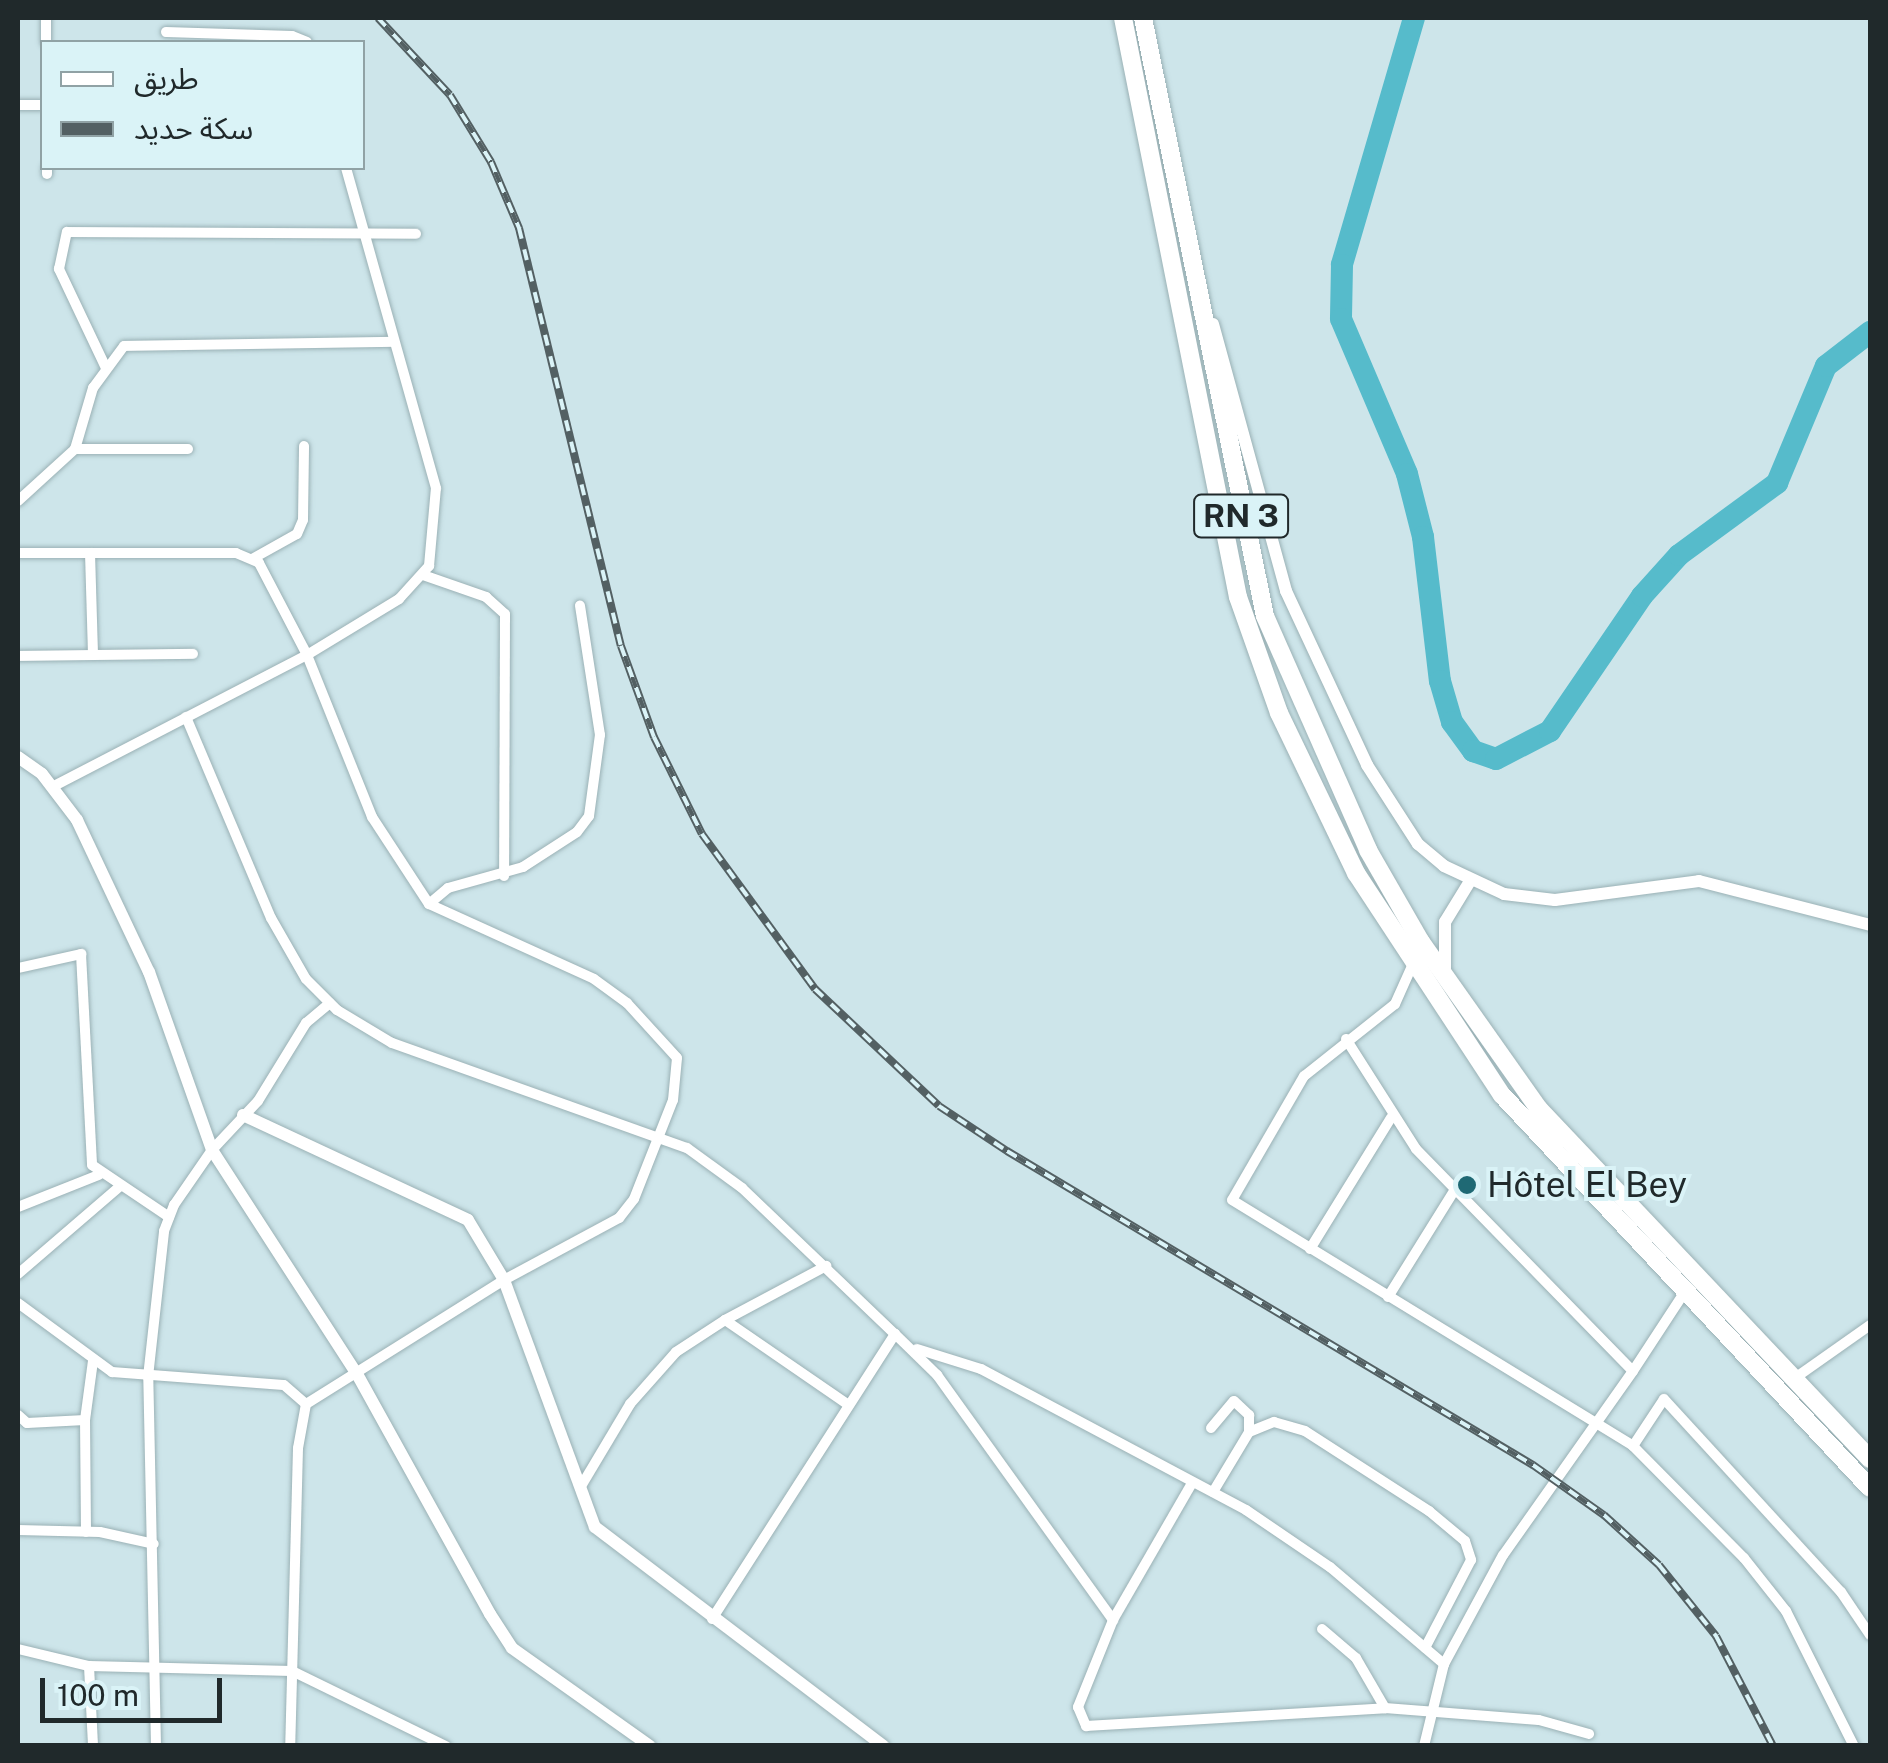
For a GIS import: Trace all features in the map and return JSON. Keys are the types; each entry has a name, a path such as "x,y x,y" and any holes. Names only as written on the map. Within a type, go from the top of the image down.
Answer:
{"highway":[{"name":"RN 3","path":"1123,18 1238,597 1317,796 1412,966 1502,1094 1870,1488"},
{"name":"RN 3","path":"1143,18 1265,616 1368,850 1445,978 1539,1109 1870,1459"}],"street":[{"path":"166,32 292,36 302,40"},
{"path":"54,786 307,654 399,599 423,576 434,546 436,488 347,170"},
{"path":"1185,216 1286,591 1400,819 1418,844 1470,880 1504,894 1556,900 1700,881 1870,925"},
{"path":"106,368 60,269 67,232 416,234"},
{"path":"18,501 75,449 106,368 124,346 392,342"},
{"path":"252,560 296,534 303,520 304,446"},
{"path":"75,449 188,448"},
{"path":"90,552 93,655"},
{"path":"18,553 236,554 252,560 270,578 307,654 372,817 429,904 594,979 667,1042 678,1073 659,1137 619,1218 504,1280 306,1404 298,1448 290,1746"},
{"path":"423,576 486,597 505,614 504,876"},
{"path":"429,904 448,888 504,876 577,832 589,816 600,736 580,606"},
{"path":"18,656 194,654"},
{"path":"186,717 271,918 306,979 330,1003 392,1043 659,1137 717,1167 895,1334 916,1348 982,1370 1213,1492 1330,1567 1444,1664"},
{"path":"18,756 54,786 78,820 149,972 212,1150 357,1374 512,1648 650,1746"},
{"path":"1445,978 1445,922 1470,880"},
{"path":"18,968 81,954 86,1130 99,1175 169,1217"},
{"path":"1412,966 1395,1004 1304,1076 1232,1195 1243,1210 1634,1446 1744,1558 1786,1611 1854,1746"},
{"path":"156,1746 148,1377 169,1217 212,1150 243,1116 306,1023 330,1003"},
{"path":"1346,1039 1391,1118 1454,1191 1633,1371"},
{"path":"243,1116 455,1210 480,1235 504,1280 578,1493 612,1544 883,1746"},
{"path":"1310,1249 1391,1118"},
{"path":"18,1207 99,1175"},
{"path":"18,1274 119,1186"},
{"path":"1388,1296 1454,1191"},
{"path":"578,1493 630,1404 676,1352 725,1320 826,1266"},
{"path":"1424,1746 1427,1713 1444,1664 1503,1555 1598,1425 1686,1290"},
{"path":"18,1302 112,1372 284,1386 306,1404"},
{"path":"725,1320 847,1404"},
{"path":"1795,1378 1870,1325"},
{"path":"712,1619 895,1334"},
{"path":"916,1348 1113,1620"},
{"path":"86,1532 85,1420 93,1361"},
{"path":"1634,1446 1664,1399 1841,1592 1870,1635"},
{"path":"1211,1428 1234,1401 1246,1408 1249,1432"},
{"path":"18,1414 27,1423 85,1420"},
{"path":"1213,1492 1249,1432 1274,1422 1305,1431 1466,1541 1468,1575 1425,1648"},
{"path":"1192,1482 1113,1620 1078,1708 1086,1726 1385,1708 1539,1720 1590,1734"},
{"path":"18,1530 86,1532 154,1544"},
{"path":"1322,1629 1356,1658 1385,1708"},
{"path":"18,1649 89,1666 292,1671 446,1746"},
{"path":"89,1666 92,1746"}],"waterway":[{"path":"1414,18 1342,265 1341,319 1407,474 1423,537 1440,681 1452,722 1473,751 1496,759 1550,731 1642,596 1679,555 1777,483 1826,366 1870,332"}],"railway":[{"path":"378,18 450,95 491,162 519,228 621,646 654,737 702,834 815,989 939,1106 1007,1151 1533,1465 1604,1515 1659,1565 1716,1636 1773,1746"}],"place":[{"name":"Hôtel El Bey","path":"1467,1185"}]}
